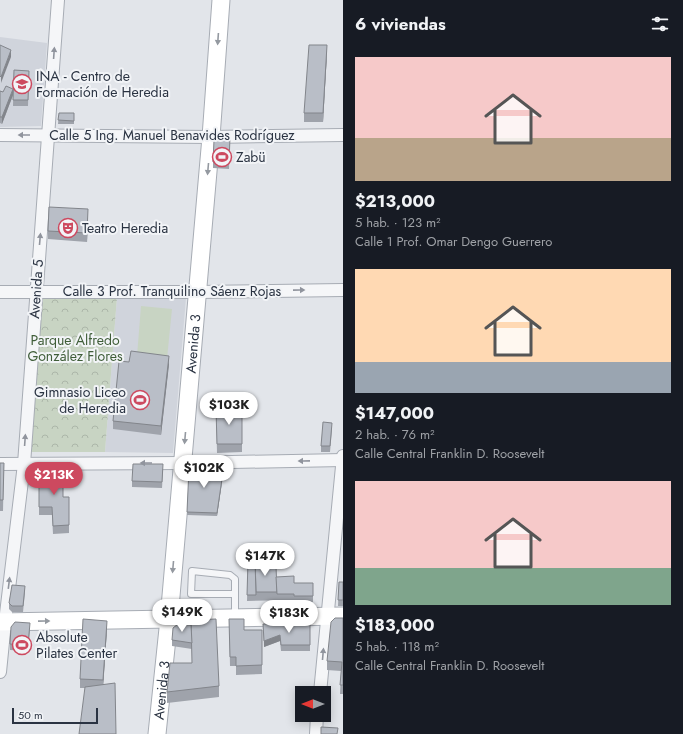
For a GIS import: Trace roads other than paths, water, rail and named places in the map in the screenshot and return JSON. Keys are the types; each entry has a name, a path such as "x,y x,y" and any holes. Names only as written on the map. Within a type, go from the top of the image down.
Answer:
{"street":[{"name":"Avenida 5","path":"0,672 2,622 24,464 58,0"},
{"name":"Avenida 3","path":"157,734 169,619 211,137 221,0"},
{"name":"Calle 5 Ing. Manuel Benavides Rodríguez","path":"0,135 211,137 343,134"},
{"name":"Calle 3 Prof. Tranquilino Sáenz Rojas","path":"0,292 343,290"},
{"path":"321,686 335,616 343,456"},
{"path":"0,464 343,460"},
{"path":"2,622 335,616"},
{"path":"316,734 317,722"}],"lane":[{"path":"235,594 191,594 192,571 230,575 235,579 235,594 235,618"}],"place":[{"name":"INA - Centro de Formación de Heredia","path":"22,84"},
{"name":"Zabü","path":"222,157"},
{"name":"Teatro Heredia","path":"68,228"},
{"name":"Gimnasio Liceo de Heredia","path":"140,400"},
{"name":"Absolute Pilates Center","path":"22,645"}],"park label":[{"name":"Parque Alfredo González Flores","path":"75,348"}]}
